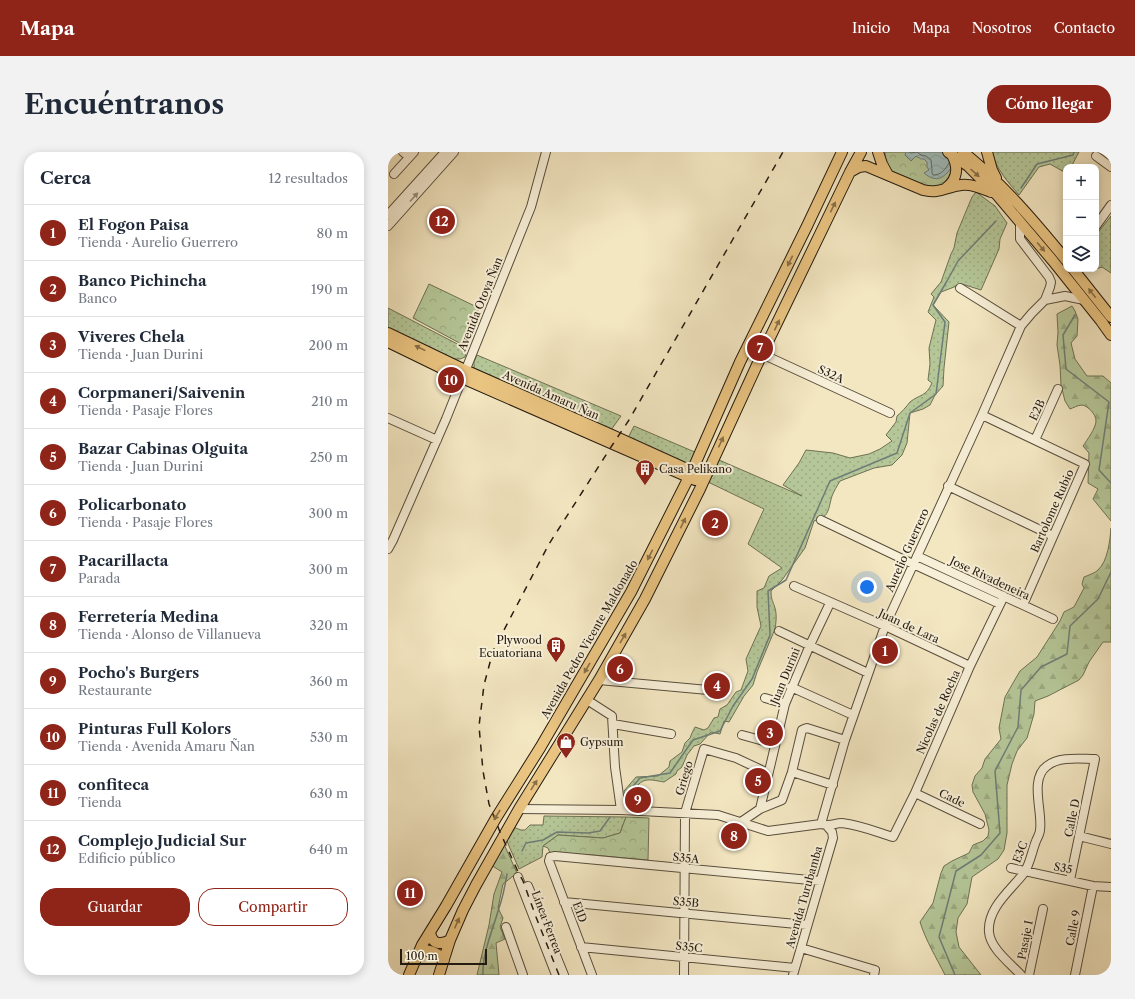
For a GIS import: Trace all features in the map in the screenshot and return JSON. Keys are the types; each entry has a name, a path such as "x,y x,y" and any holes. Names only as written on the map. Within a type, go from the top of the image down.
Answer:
{"main road":[{"name":"Avenida Pedro Vicente Maldonado","path":"409,975 420,950 496,818 540,748 631,592 690,474 740,362 842,152"},
{"path":"439,975 450,940 476,885 519,809 587,700 646,599 762,354 850,172 862,152"},
{"path":"878,152 888,176"},
{"path":"963,152 989,174 1020,223 1053,261 1111,335"},
{"path":"987,152 992,170 1001,192"},
{"path":"944,189 952,183 956,172 956,163 950,153"},
{"path":"950,153 968,166 983,180 1001,192 1063,257"},
{"path":"850,172 859,167 866,166 923,190 937,192 960,185 970,185 1001,192"},
{"path":"1075,272 1111,317"},
{"name":"Avenida Amaru Ñan","path":"388,333 464,374"},
{"name":"Avenida Amaru Ñan","path":"388,342 610,438 703,481"},
{"path":"430,932 432,939 438,943 444,943 450,940"},
{"path":"420,950 434,952 444,960"}],"street":[{"path":"388,215 445,152"},
{"path":"388,226 454,152"},
{"name":"Avenida Otoya Ñan","path":"388,549 390,539 437,440 531,207 546,152"},
{"path":"394,174 409,154"},
{"path":"1096,156 1111,166"},
{"path":"1099,216 1111,205"},
{"name":"Aurelio Guerrero","path":"824,825 845,740 885,626 948,486 982,415 1021,326 1044,300 1050,288 1051,282 1049,277 1020,239 1020,223"},
{"path":"960,288 1021,326"},
{"path":"1044,300 1065,296 1084,300"},
{"name":"S32A","path":"762,354 890,413"},
{"name":"E2B","path":"1035,440 1058,389"},
{"name":"Bartolome Rubio","path":"982,415 1085,464 1023,605"},
{"path":"388,418 437,440"},
{"path":"948,486 1053,536"},
{"path":"820,520 914,564 1002,600"},
{"name":"Jose Rivadeneira","path":"917,556 1002,600 1023,605 1053,619"},
{"name":"Juan de Lara","path":"794,586 885,626 970,666"},
{"name":"Nicolas de Rocha","path":"824,825 840,823 855,825 893,837 915,793 970,666 1002,600"},
{"name":"Juan Durini","path":"760,808 785,704 791,687 830,603"},
{"path":"779,631 868,673"},
{"path":"599,680 719,691"},
{"path":"791,687 853,715"},
{"path":"765,698 785,704"},
{"path":"587,700 612,716 614,767 621,810"},
{"path":"613,724 671,734"},
{"path":"741,822 760,808 782,800 792,772 802,730 804,728 845,740"},
{"path":"742,735 775,744"},
{"name":"Griego","path":"684,975 685,813 704,749 736,758 768,773"},
{"name":"Calle D","path":"1070,880 1095,759"},
{"name":"E3C","path":"1021,975 993,946 989,930 995,909 1025,871 1040,830 1038,786 1040,774 1047,766 1060,760 1095,759"},
{"path":"792,772 833,785"},
{"name":"Cade","path":"915,793 980,824"},
{"path":"519,809 621,810 718,815 768,831 824,825"},
{"name":"Avenida Turubamba","path":"794,972 832,838 832,832 824,825"},
{"path":"1079,836 1111,844"},
{"name":"S35A","path":"550,858 555,856 820,881"},
{"name":"E1D","path":"550,858 549,862 592,975"},
{"name":"S35","path":"1011,868 1093,886 1111,887"},
{"name":"Línea Ferrea","path":"518,877 556,975"},
{"name":"Línea Ferrea","path":"528,886 564,975"},
{"name":"Calle 9","path":"1075,975 1093,886"},
{"name":"S35B","path":"564,902 807,925"},
{"name":"Pasaje I","path":"1029,975 1043,908"},
{"path":"506,927 524,975"},
{"name":"S35C","path":"581,947 794,972"},
{"path":"801,948 875,970 874,975"}],"green space":[{"path":"885,152 946,152 948,153 954,179 931,192 893,172 886,162"},
{"path":"992,152 1079,152 1073,164 1063,164 1063,171 1050,164 1039,167 1019,195 999,170"},
{"path":"976,192 995,206 1007,223 1000,239 999,249 981,290 962,284 941,292 933,305 949,322 943,386 935,395 930,405 910,413 907,443 902,455 892,465 874,468 840,481 833,494 828,512 823,517 814,521 805,548 782,580 771,591 776,613 775,629 753,685 744,696 729,722 724,721 720,734 711,732 700,744 694,746 687,755 682,767 676,774 664,782 651,780 644,781 637,786 629,798 625,795 624,791 636,777 658,776 669,767 670,761 682,752 685,743 690,738 695,727 704,730 708,728 714,718 718,717 720,709 727,705 736,692 741,690 748,671 746,659 761,626 757,607 757,591 764,588 769,576 782,568 748,544 764,509 708,482 719,460 802,496 783,485 799,463 806,450 833,453 850,458 869,454 892,441 886,435 896,422 897,416 910,402 925,393 930,388 932,383 928,380 930,364 929,348 936,320 928,312 934,297 931,294 941,282 954,248 957,233 972,197"},
{"path":"1111,216 1111,273 1102,267 1099,268 1099,231"},
{"path":"429,284 479,308 465,346 413,318"},
{"path":"1072,306 1078,319 1077,336 1071,343 1075,359 1087,376 1103,376 1111,383 1111,521 1093,499 1098,489 1088,483 1089,453 1083,446 1095,427 1096,418 1087,407 1082,405 1070,409 1065,401 1061,385 1057,345 1057,314"},
{"path":"388,308 467,349 465,357 460,359 449,359 388,329"},
{"path":"477,355 621,416 611,430 474,371 474,362"},
{"path":"634,426 697,453 690,465 628,438"},
{"path":"1111,528 1111,642 1103,642 1079,680 1035,701 1034,714 1027,738 1017,751 1007,785 1007,833 1004,850 998,859 972,877 967,904 958,918 956,932 959,947 981,975 945,975 928,942 920,922 933,903 944,866 969,853 973,845 983,841 988,836 989,830 985,814 973,792 972,785 975,776 982,768 985,759 1001,739 999,728 1005,697 1020,671 1037,657 1060,621 1064,612 1074,607 1084,588 1082,584 1084,577 1095,572 1101,566 1108,550"},
{"path":"544,816 626,817 620,833 603,838 558,835 543,846 542,857 519,869 506,839 513,827 525,830 530,825 543,825"},
{"path":"626,817 649,818 648,860 550,853 548,848 543,846 558,835 603,838 620,833"},
{"path":"503,842 517,873 503,884 498,908 503,918 500,927 505,939 496,943 499,975 477,975 489,925 494,894 502,872 491,865"}],"water":[{"path":"906,152 946,152 955,161 946,174 939,178 934,178 929,177 924,173 929,170 927,167 927,162 924,159 916,156 911,161 905,155"}],"waterway":[{"path":"1021,188 1037,164 1073,155 1074,152"},
{"path":"624,797 640,778 670,773 693,740 720,731 733,706 752,679 770,635 768,591 786,580 830,481 897,453 910,413 936,394 945,322 933,305 958,261 996,221"},
{"path":"1075,315 1063,335 1066,369 1109,402 1099,470 1111,483"},
{"path":"955,975 939,937 956,871 981,855 1000,833 995,771 1018,727 1021,690 1041,667 1067,654 1070,626 1098,599 1111,572"},
{"path":"522,851 526,843 543,840 557,832 588,833 600,831 610,817"},
{"path":"483,975 486,950 502,900 507,874"}],"railway":[{"path":"559,975 523,881 500,832 489,804 483,771 479,726 484,685 493,651 549,544 629,420 783,152"}],"place":[{"name":"Complejo Judicial Sur","path":"442,221"},
{"name":"Pacarillacta","path":"760,348"},
{"name":"Pinturas Full Kolors","path":"451,380"},
{"name":"Casa Pelikano","path":"645,486"},
{"name":"Banco Pichincha","path":"715,523"},
{"name":"El Fogon Paisa","path":"885,651"},
{"name":"Plywood Ecuatoriana","path":"556,663"},
{"name":"Policarbonato","path":"620,669"},
{"name":"Corpmaneri/Saivenin","path":"717,686"},
{"name":"Viveres Chela","path":"770,733"},
{"name":"Gypsum","path":"566,759"},
{"name":"Bazar Cabinas Olguita","path":"758,781"},
{"name":"Pocho's Burgers","path":"638,800"},
{"name":"Ferretería Medina","path":"734,836"},
{"name":"confiteca","path":"410,893"}]}
